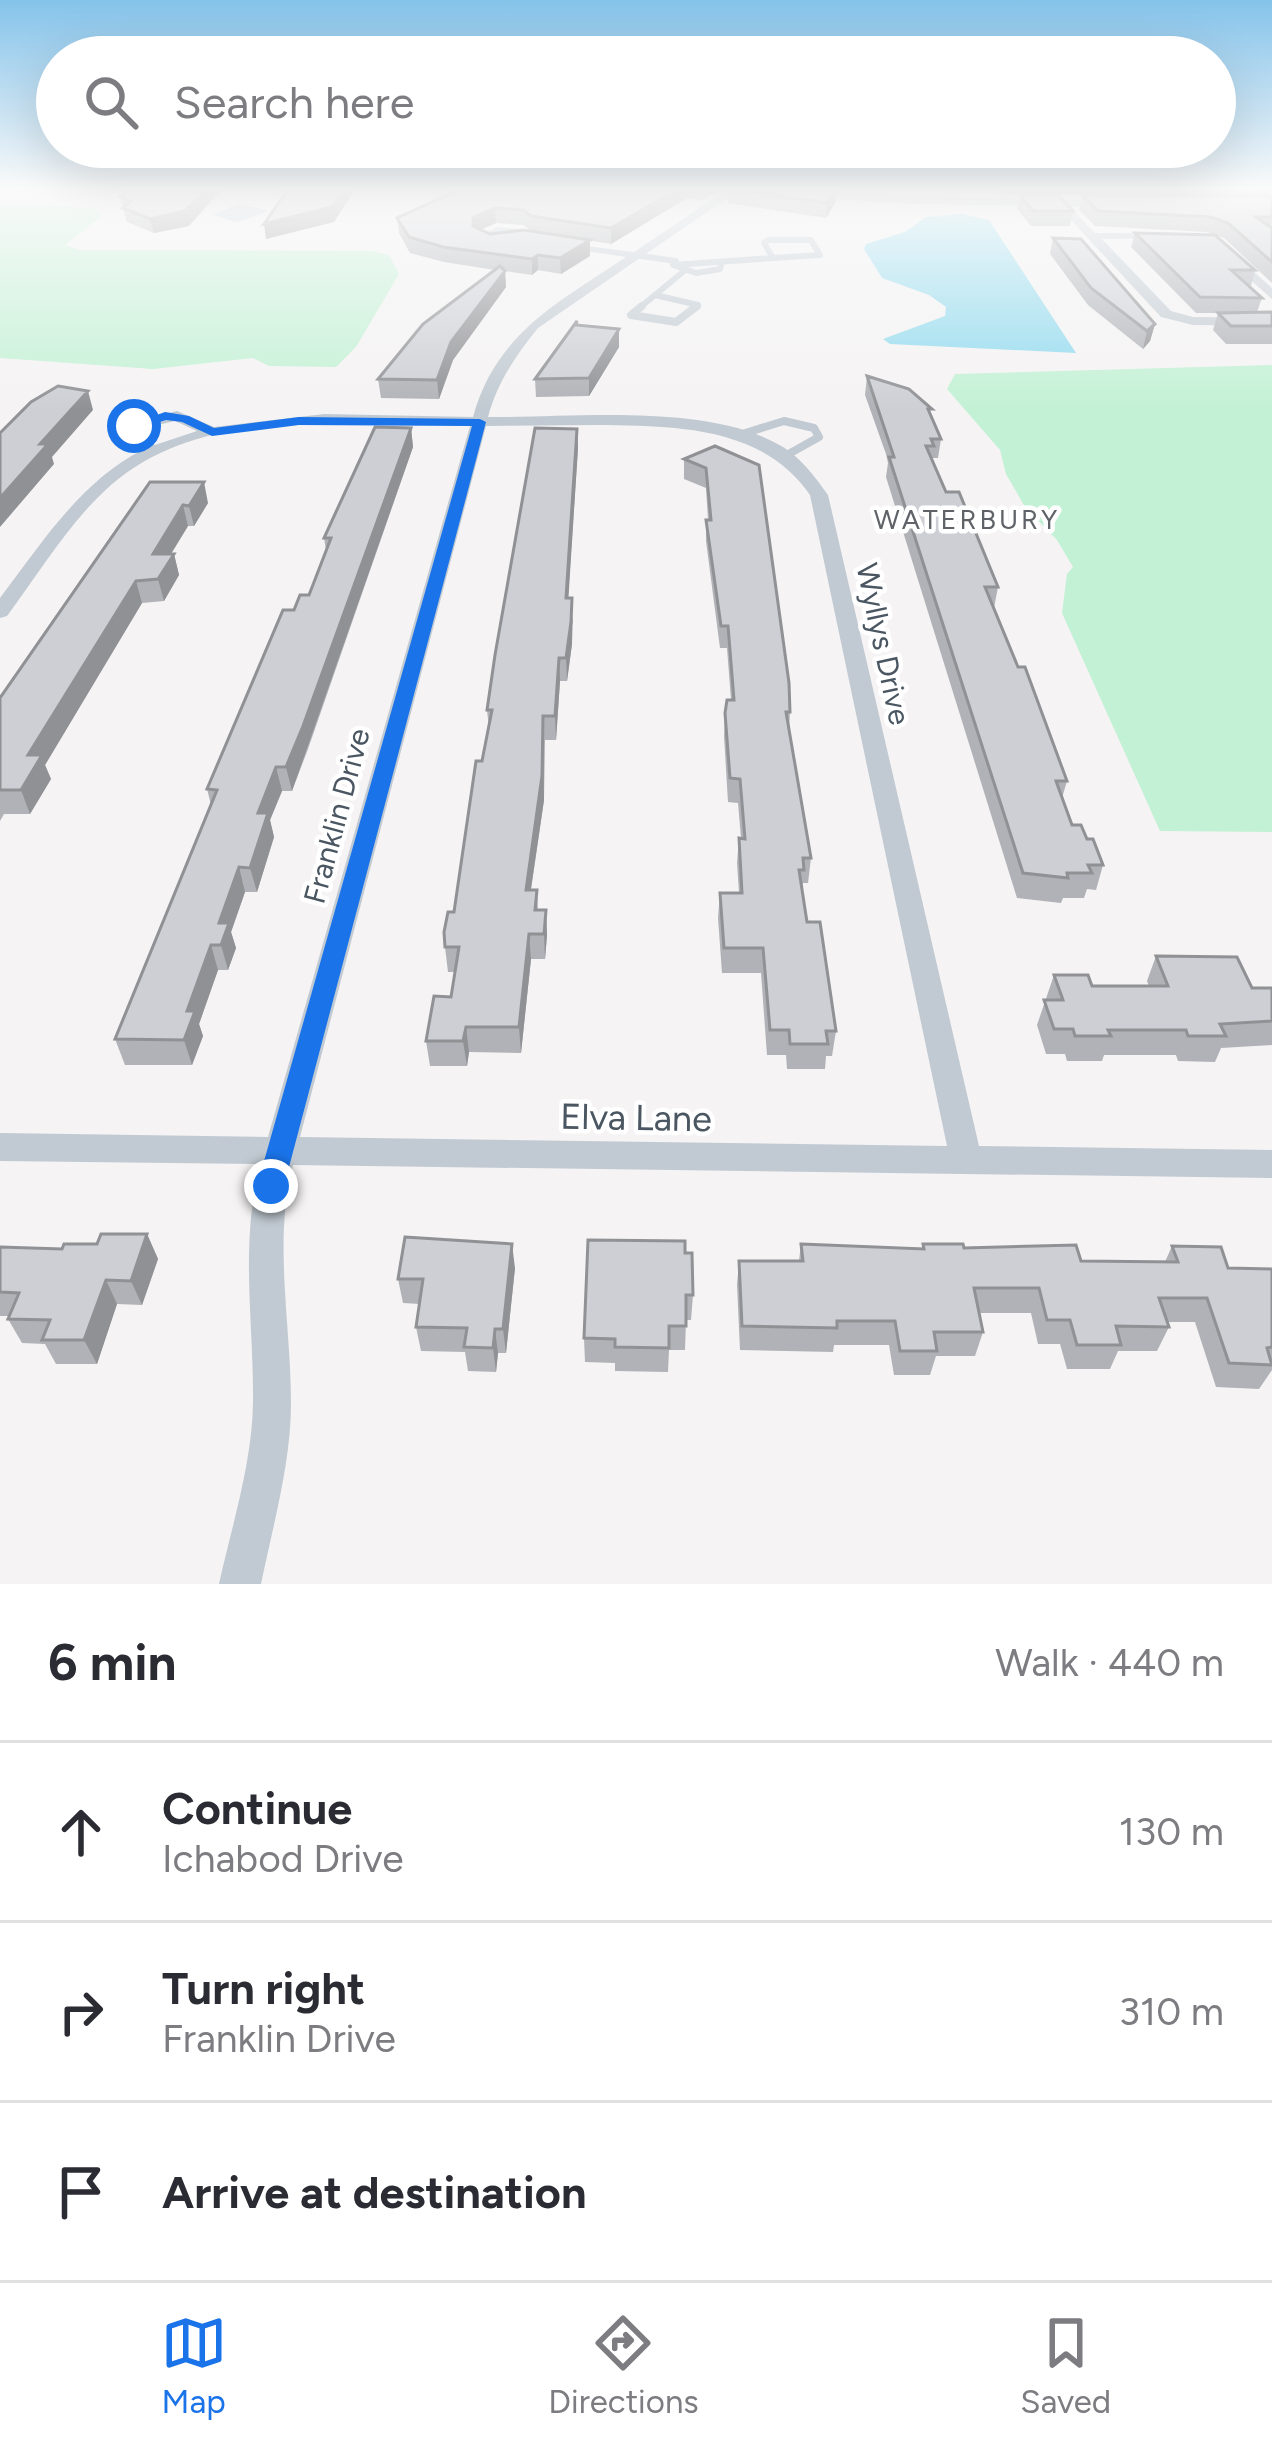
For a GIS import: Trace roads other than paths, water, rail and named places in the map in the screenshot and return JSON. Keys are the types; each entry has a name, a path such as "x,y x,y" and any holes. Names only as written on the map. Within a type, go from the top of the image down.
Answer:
{"street":[{"name":"Franklin Drive","path":"240,1584 269,1446 265,1235 278,1152 480,422 494,382 533,325 624,262"},
{"path":"1116,262 1166,314 1193,321 1272,322"},
{"path":"1236,262 1272,295"},
{"path":"153,451 132,435 134,426 177,416 212,432"},
{"name":"Wyllys Drive","path":"212,432 299,421 642,423 760,442 798,464 819,495 966,1161"},
{"path":"0,612 91,492 153,451 212,432"},
{"name":"Elva Lane","path":"0,1147 1272,1164"}],"lane":[{"path":"675,262 673,265 684,271 715,271 724,267 722,262"},
{"path":"656,295 698,305 676,322 631,315 684,271"},
{"path":"735,436 788,420 814,428 819,437 784,456"}],"water":[{"path":"872,262 1016,262 1076,353 890,344 883,339 945,316 946,307 929,295 882,278"}],"district":[{"name":"WATERBURY","path":"967,520"}]}
